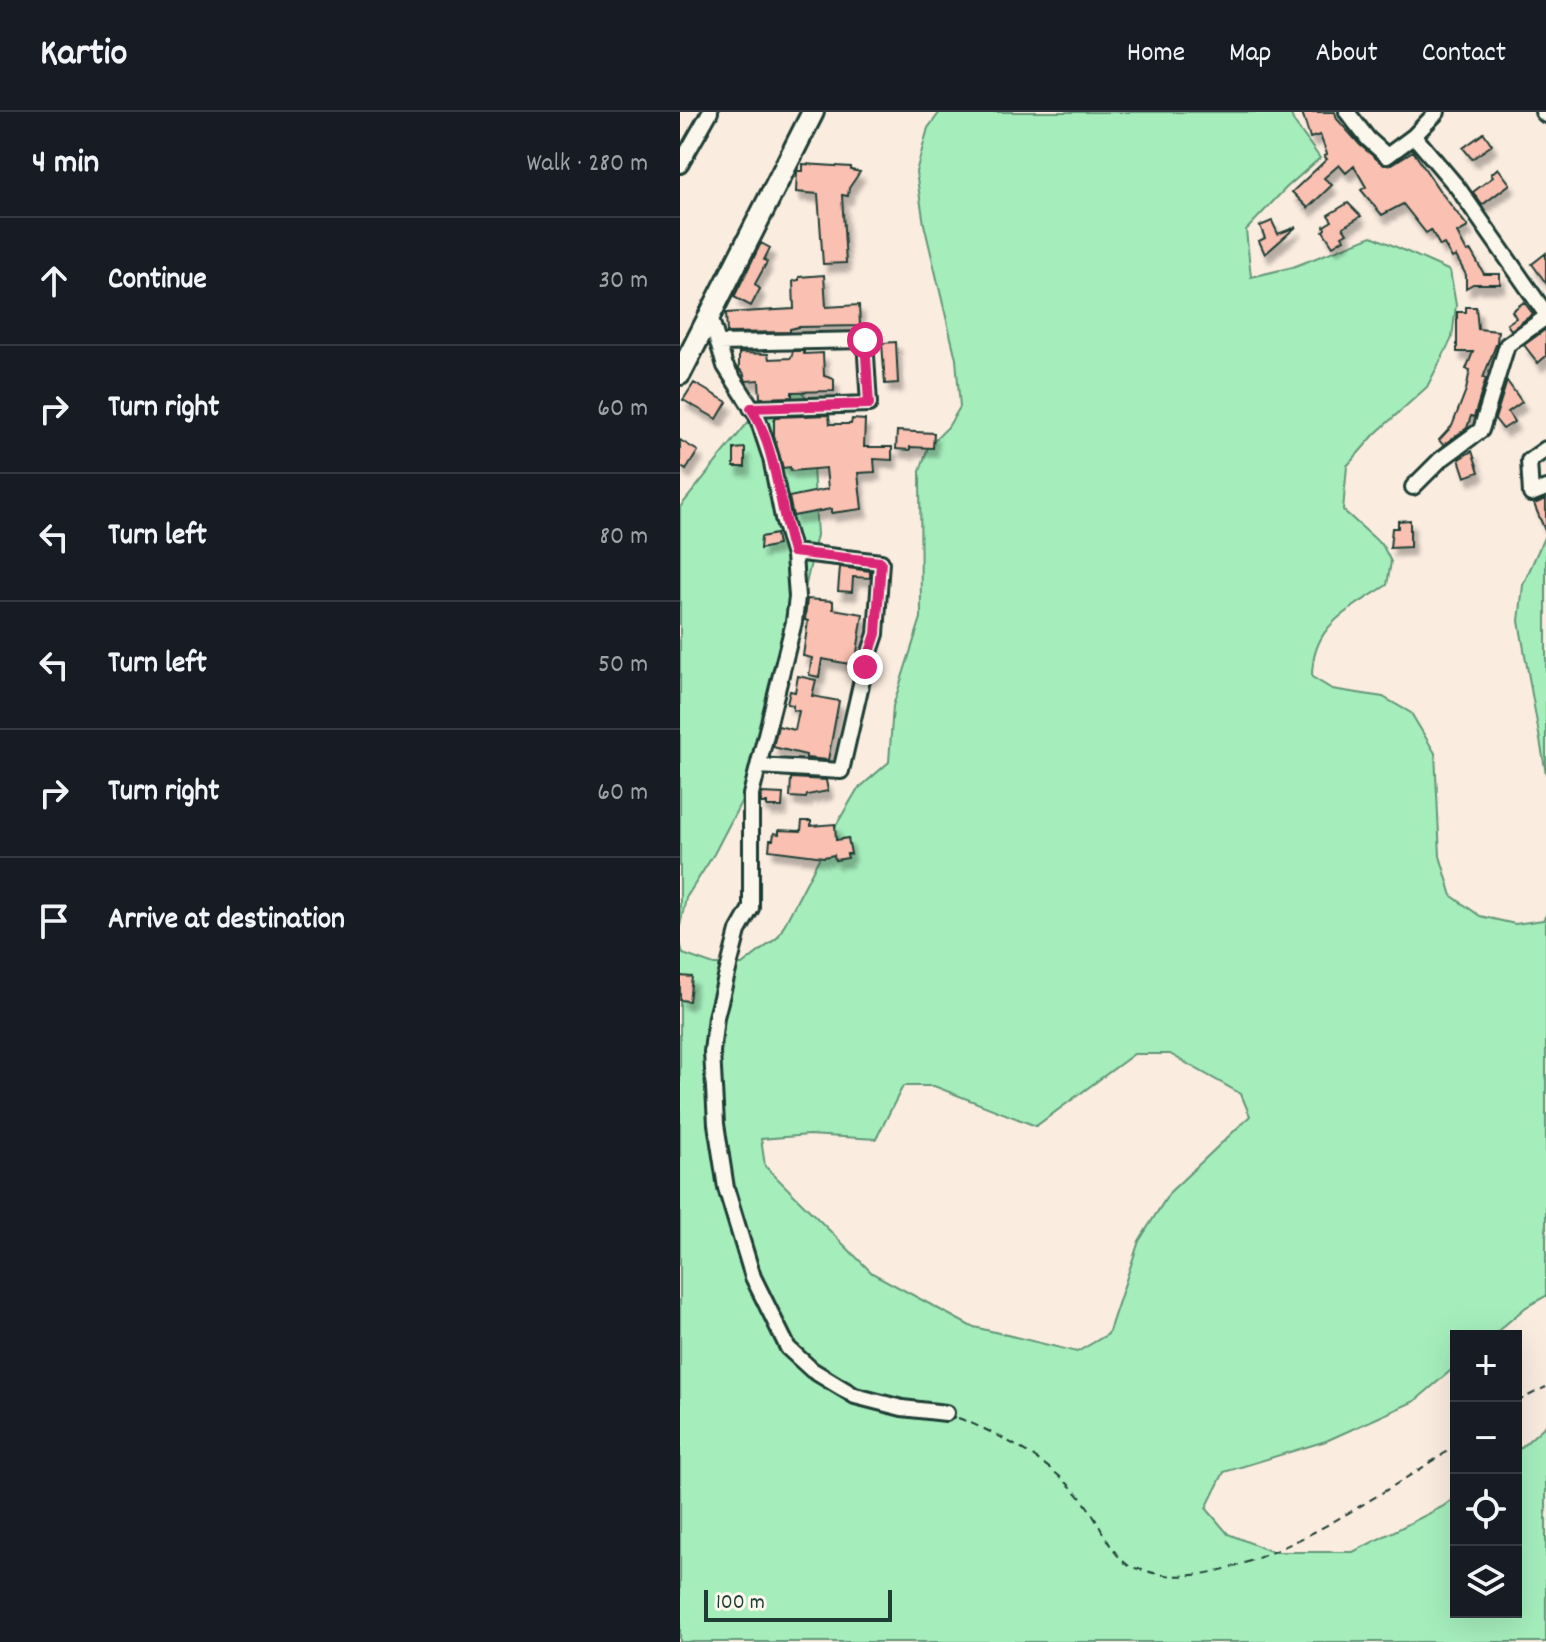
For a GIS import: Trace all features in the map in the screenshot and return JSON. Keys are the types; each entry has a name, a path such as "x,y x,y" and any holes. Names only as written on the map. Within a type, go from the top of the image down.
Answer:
{"main road":[{"path":"680,374 813,112"}],"street":[{"path":"680,165 710,112"},
{"path":"1347,112 1368,139 1387,156 1414,136 1437,112"},
{"path":"1413,487 1440,460 1481,430 1507,345 1546,315 1458,188 1414,136"},
{"path":"710,316 725,366 757,416 771,458 793,552 797,597 794,622 751,795 751,908 738,931 716,1017 712,1052 716,1124 726,1188 753,1277 788,1348 812,1370 855,1396 902,1408 946,1413"},
{"path":"718,343 865,340 869,404 751,408"},
{"path":"1546,449 1529,461 1531,494 1546,488"},
{"path":"759,766 841,771 861,680 876,634 881,562 793,552"}],"path":[{"path":"1522,1399 1546,1387"},
{"path":"946,1413 984,1428 1049,1467 1086,1503 1129,1566 1171,1576 1196,1576 1254,1560 1328,1525 1450,1448"}],"green space":[{"path":"940,112 1290,112 1320,158 1246,230 1251,277 1293,267 1372,236 1450,271 1456,305 1452,338 1427,387 1375,434 1347,466 1343,510 1383,546 1391,562 1387,585 1346,612 1325,631 1318,644 1312,677 1332,689 1383,697 1411,713 1435,753 1440,856 1452,896 1480,916 1515,924 1543,920 1546,915 1546,1296 1526,1307 1499,1330 1450,1330 1450,1371 1415,1401 1326,1441 1224,1472 1206,1508 1228,1534 1273,1552 1353,1552 1450,1501 1450,1618 1522,1618 1522,1447 1546,1425 1546,1642 680,1642 680,942 683,954 714,965 742,965 778,937 857,790 889,762 893,706 921,618 920,471 928,447 948,427 960,407 956,359 924,224 916,172 928,128","holes":["1134,1054 1170,1054 1241,1094 1250,1116 1170,1192 1139,1241 1108,1334 1077,1352 970,1326 872,1273 765,1166 761,1139 809,1135 876,1139 903,1086 934,1086 1036,1126"]},
{"path":"797,387 809,400 817,535 770,746 714,854 686,898 680,926 680,507 769,396"},
{"path":"1546,533 1546,774 1519,621 1523,585"}],"building":[{"path":"1302,112 1335,112 1337,119 1360,145 1384,165 1392,164 1413,151 1468,227 1457,233 1467,252 1471,251 1484,274 1500,274 1500,284 1473,284 1466,288 1466,275 1456,256 1452,258 1444,244 1440,246 1431,230 1426,233 1403,204 1382,215 1361,190 1366,187 1354,166 1346,173 1339,165 1324,178 1332,185 1308,208 1292,192 1327,159 1324,156 1327,154 1320,135 1310,138"},
{"path":"1484,133 1492,145 1472,159 1463,148"},
{"path":"803,164 851,167 851,170 860,172 849,188 848,196 842,195 846,263 823,264 818,194 796,192 797,171 803,171"},
{"path":"1498,168 1510,184 1482,205 1473,192 1493,177 1491,174"},
{"path":"1348,203 1361,216 1343,227 1347,233 1342,236 1344,239 1333,246 1323,231 1324,226 1332,221 1328,215"},
{"path":"1272,221 1278,234 1296,227 1265,254 1259,241 1265,238 1260,226"},
{"path":"761,243 770,248 764,260 767,262 755,284 760,289 751,306 734,297"},
{"path":"1546,253 1546,283 1532,264"},
{"path":"824,275 826,307 859,305 860,326 727,333 726,313 794,309 793,281 799,280 799,277"},
{"path":"1524,302 1533,314 1511,330 1507,324 1516,318 1512,311"},
{"path":"1466,307 1476,307 1478,329 1498,331 1497,342 1483,378 1486,378 1474,417 1471,416 1467,428 1443,445 1439,440 1452,426 1466,390 1470,370 1466,369 1473,352 1457,352 1457,312 1466,312"},
{"path":"1546,329 1546,356 1538,363 1524,345"},
{"path":"896,342 898,383 885,384 882,343"},
{"path":"793,351 823,353 824,376 834,379 834,391 792,392 792,397 760,398 759,380 746,381 739,369 739,353 768,354 769,359 791,358"},
{"path":"1507,381 1522,402 1508,412 1514,422 1503,429 1495,419"},
{"path":"694,383 727,402 717,419 683,400"},
{"path":"829,415 830,424 851,424 852,419 865,420 864,447 892,447 892,460 874,459 875,472 858,473 862,509 831,513 831,509 793,516 789,497 828,489 826,468 791,471 790,467 783,468 774,436 774,420 776,417"},
{"path":"897,431 934,433 933,448 896,449"},
{"path":"680,440 698,451 686,470 680,466"},
{"path":"745,448 745,467 734,467 734,449"},
{"path":"1472,451 1479,472 1465,477 1459,459"},
{"path":"1546,499 1546,533 1534,504"},
{"path":"1410,520 1410,547 1390,548 1392,528 1398,528 1398,521"},
{"path":"776,534 778,545 760,549 761,537"},
{"path":"840,567 870,571 870,578 853,577 852,592 838,591"},
{"path":"807,599 833,601 833,609 863,614 855,665 822,659 819,677 809,675 812,658 803,656 808,621 805,620"},
{"path":"798,676 816,680 812,696 839,701 828,760 806,758 806,755 773,747 778,726 795,730 799,711 787,704 790,691 795,692"},
{"path":"791,778 826,780 828,791 807,795 806,798 790,797"},
{"path":"762,793 783,794 782,807 767,807 767,803 761,803"},
{"path":"802,821 811,821 811,826 835,824 836,840 848,838 851,854 847,854 848,858 835,860 834,855 824,857 769,850 774,833 779,834 779,830 801,831"},
{"path":"680,976 692,977 689,1001 680,1000"}],"route":[{"path":"865,340 869,404 751,408 757,416 771,458 793,552 881,562 876,634 865,667"}]}
